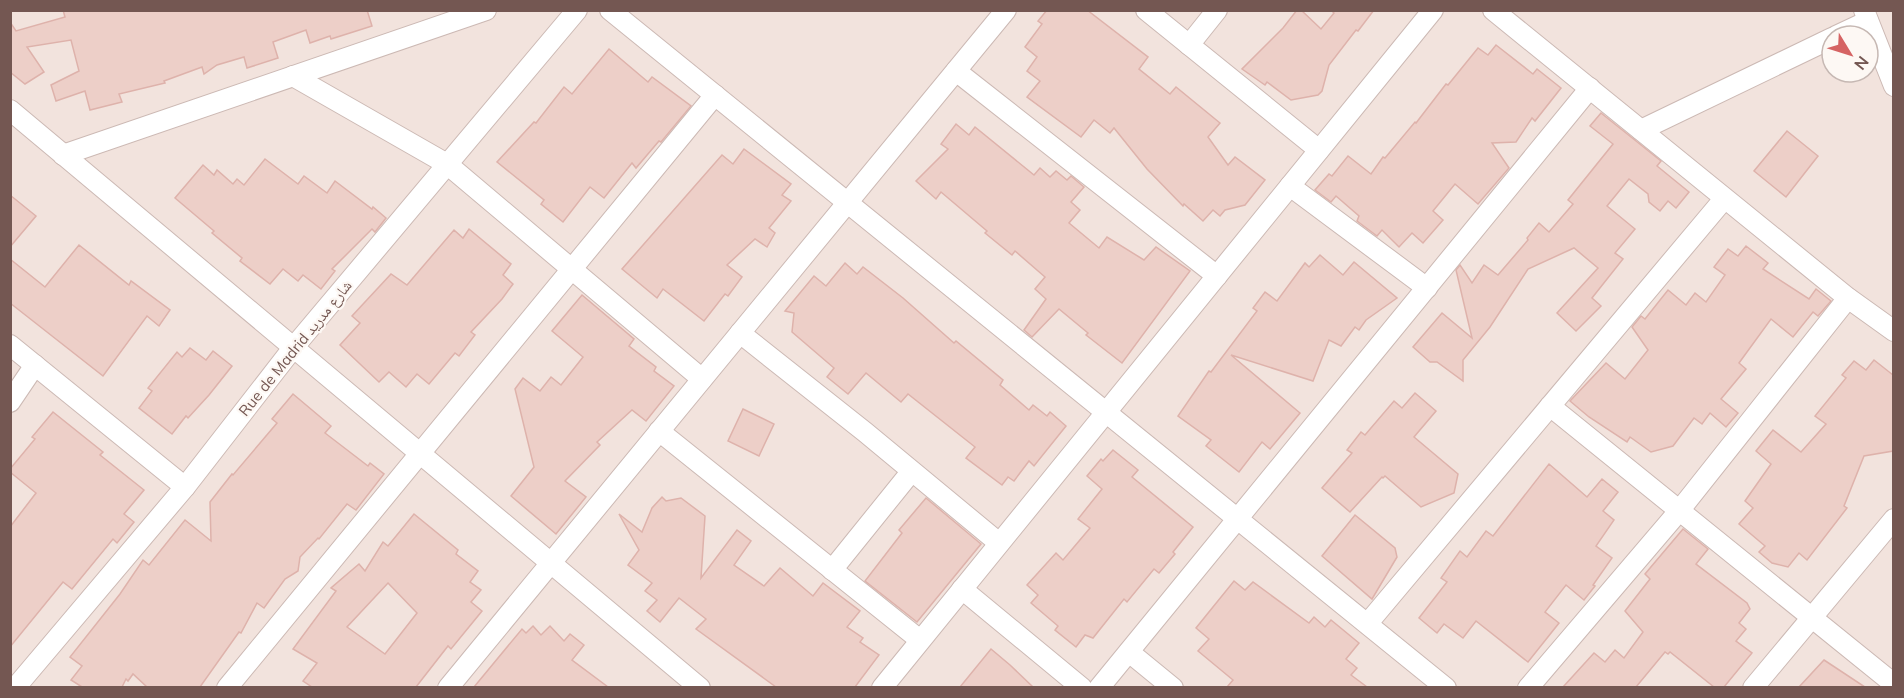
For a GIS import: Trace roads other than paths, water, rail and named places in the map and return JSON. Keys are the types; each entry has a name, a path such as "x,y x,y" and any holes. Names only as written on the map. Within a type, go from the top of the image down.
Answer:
{"street":[{"path":"63,154 486,10"},
{"name":"Rue de Madrid شارع مدريد","path":"15,687 185,487 293,348 577,10"},
{"path":"610,10 1446,687"},
{"path":"448,687 1006,10"},
{"path":"1146,10 1319,150"},
{"path":"1189,45 1217,10"},
{"path":"882,687 1433,10"},
{"path":"1493,10 1724,199 1893,331"},
{"path":"1866,16 1893,86"},
{"path":"1641,130 1820,44"},
{"path":"956,70 1217,276"},
{"path":"293,76 447,164 702,379"},
{"path":"1099,687 1590,88"},
{"path":"227,687 715,95"},
{"path":"10,110 700,687"},
{"path":"1290,186 1427,288"},
{"path":"1368,623 1724,199"},
{"path":"1528,687 1679,511 1848,298"},
{"path":"740,333 865,432 999,543"},
{"path":"10,345 185,487"},
{"path":"10,402 35,365"},
{"path":"1550,406 1893,684"},
{"path":"659,431 920,640"},
{"path":"832,570 911,472"},
{"path":"1753,687 1893,519"},
{"path":"962,589 1082,687"},
{"path":"1129,652 1173,687"}]}
